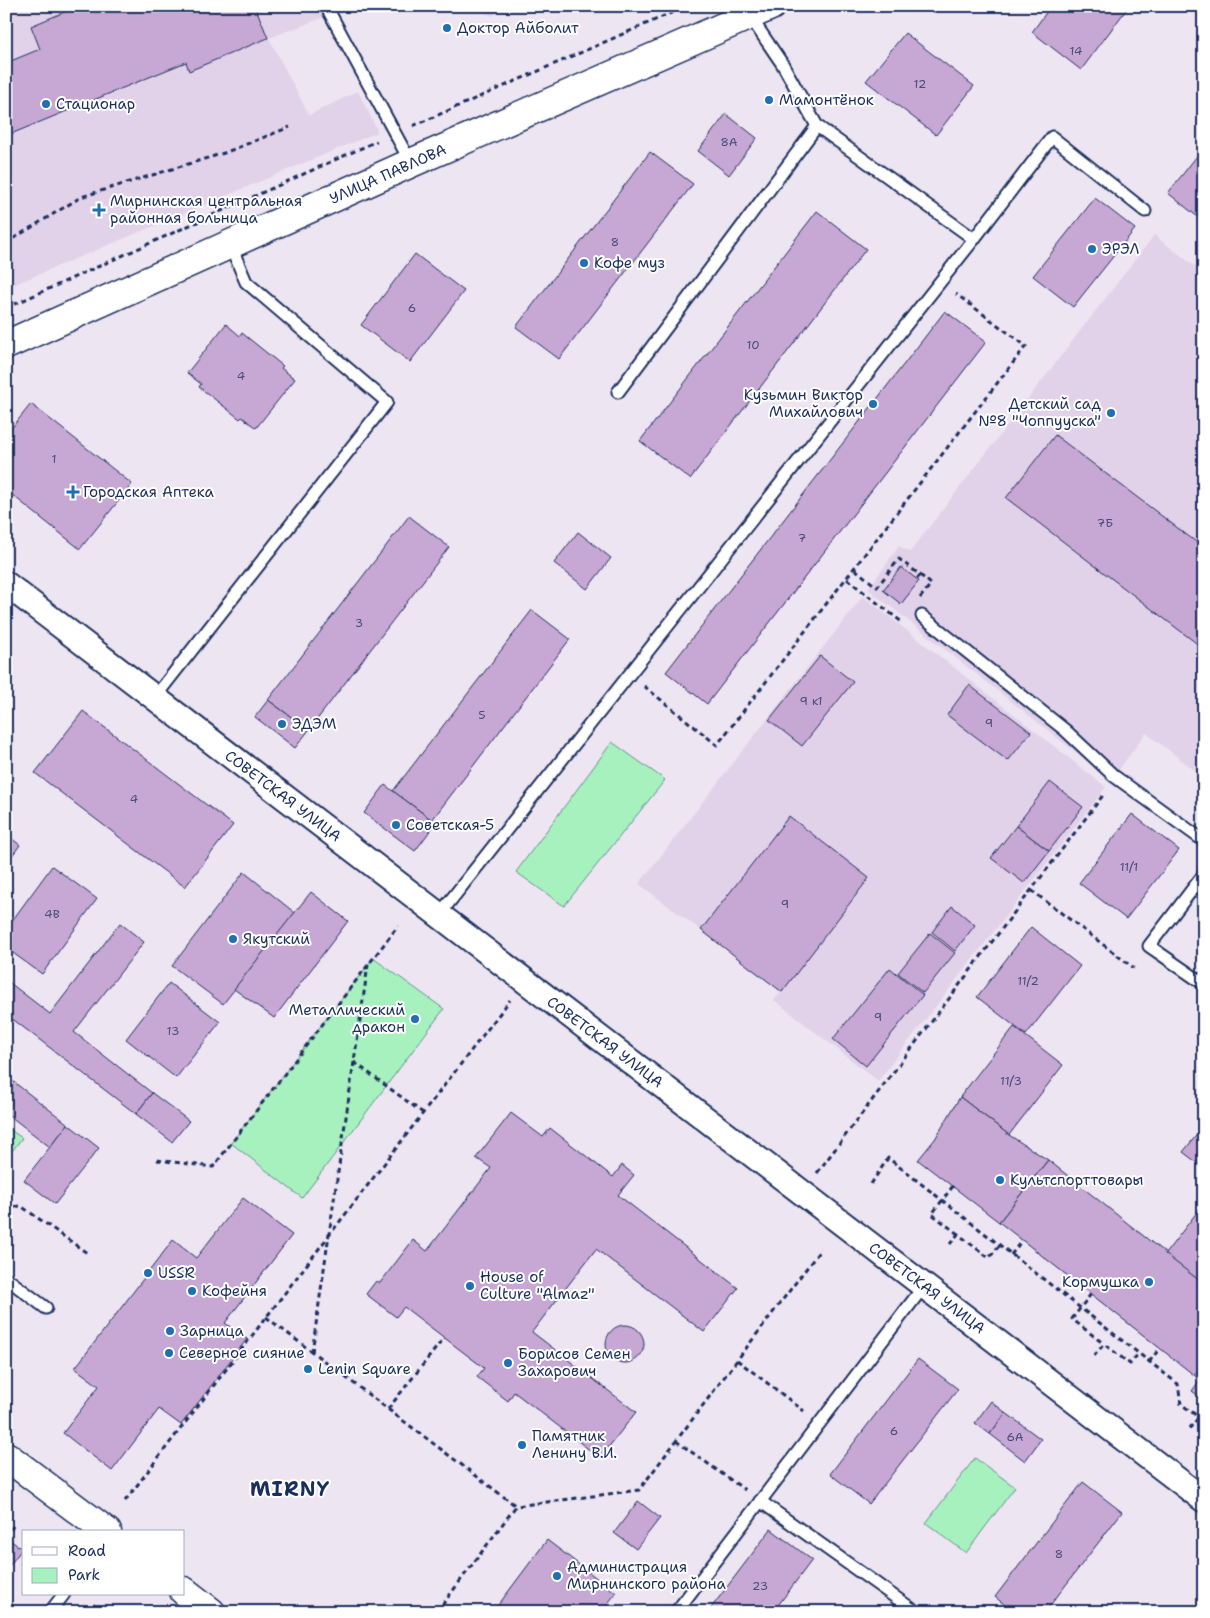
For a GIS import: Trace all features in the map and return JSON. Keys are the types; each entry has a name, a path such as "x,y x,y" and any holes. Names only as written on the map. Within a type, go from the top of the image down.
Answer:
{"main road":[{"name":"УЛИЦА ПАВЛОВА","path":"6,344 756,9"},
{"path":"6,1456 104,1530"},
{"path":"185,1592 211,1612"}],"street":[{"name":"СОВЕТСКАЯ УЛИЦА","path":"6,584 1204,1500"}],"lane":[{"path":"326,6 411,163"},
{"path":"756,9 782,65 817,126 974,239"},
{"path":"618,392 817,126"},
{"path":"440,915 974,239 1052,137 1145,211"},
{"path":"155,697 387,402 246,282 230,244"},
{"path":"922,616 1065,730 1116,778 1204,841"},
{"path":"1204,874 1149,946 1204,984"},
{"path":"6,1278 46,1308"},
{"path":"676,1612 924,1286"},
{"path":"760,1501 916,1612"},
{"path":"50,1612 62,1596"}],"path":[{"path":"6,308 395,133 687,6"},
{"path":"6,243 81,197 224,153 290,127"},
{"path":"630,675 717,745 1026,346 940,281"},
{"path":"855,569 877,587 899,559 920,575 917,579"},
{"path":"816,1174 1116,778"},
{"path":"1031,890 1134,968"},
{"path":"157,1160 213,1167 398,926"},
{"path":"312,1352 368,965"},
{"path":"125,1501 525,981"},
{"path":"354,1062 423,1113"},
{"path":"871,1184 888,1158 1178,1384 1181,1404 1204,1421"},
{"path":"953,1186 932,1214 989,1258 999,1246"},
{"path":"6,1207 21,1206 86,1254"},
{"path":"950,1244 958,1234"},
{"path":"1011,1255 1022,1240"},
{"path":"266,1317 516,1506 639,1490 821,1249"},
{"path":"1091,1294 1072,1319 1130,1364 1138,1354"},
{"path":"388,1409 444,1338"},
{"path":"1094,1356 1104,1344"},
{"path":"1149,1362 1160,1348"},
{"path":"737,1360 820,1422"},
{"path":"1189,1429 1199,1417"},
{"path":"676,1441 760,1501"},
{"path":"436,1612 516,1506"},
{"path":"6,1536 13,1526"}],"shaded area":[{"name":"Мирнинская центральная районная больница","path":"6,6 354,6 269,38 309,115 358,91 378,132 6,288"},
{"path":"465,6 501,6 493,16"},
{"name":"Детский сад №8 \"Чоппууска\"","path":"1154,235 1204,273 1204,763 1197,772 1146,733 1111,780 868,589 899,546 910,552"},
{"path":"863,596 1106,787 878,1081 774,1000 782,991 639,884"}],"green space":[{"path":"612,742 665,780 564,906 516,872"},
{"path":"373,958 444,1009 302,1198 231,1143"},
{"path":"6,1127 22,1138 6,1159"},
{"path":"975,1458 1015,1487 966,1553 926,1523"}],"building":[{"name":"Стационар","path":"79,6 255,6 268,38 189,71 186,62 6,136 6,63 40,49 31,26"},
{"path":"1051,6 1129,6 1081,70 1032,32"},
{"path":"905,33 974,86 936,135 866,81"},
{"path":"726,114 757,138 729,175 698,151"},
{"path":"1204,147 1204,222 1168,193"},
{"path":"650,152 693,184 559,359 516,327"},
{"path":"1095,198 1135,229 1073,307 1033,276"},
{"path":"817,211 866,249 690,479 640,441"},
{"path":"415,254 464,291 410,362 361,325"},
{"path":"945,311 986,342 707,704 666,672"},
{"path":"226,324 240,336 242,333 283,366 281,368 295,379 256,428 242,417 240,419 199,387 201,384 187,373"},
{"path":"31,404 132,484 80,549 6,490 6,435"},
{"path":"1055,435 1204,548 1204,649 1006,498"},
{"path":"409,516 449,547 309,730 268,700"},
{"path":"578,532 611,558 587,589 554,563"},
{"path":"901,567 919,581 901,604 883,590"},
{"path":"532,610 570,639 432,820 393,791"},
{"path":"820,656 853,682 802,746 769,720"},
{"path":"969,685 1031,732 1008,761 947,715"},
{"name":"ЭДЭМ","path":"268,700 309,730 295,748 255,717"},
{"path":"83,711 233,825 185,887 35,773"},
{"path":"1050,782 1083,807 1049,851 1016,826"},
{"path":"385,785 436,823 415,851 364,813"},
{"path":"1132,814 1179,850 1126,919 1079,883"},
{"path":"789,816 869,878 782,992 701,930"},
{"path":"1016,826 1049,851 1024,883 991,858"},
{"path":"6,834 20,845 6,864"},
{"path":"52,866 97,899 42,974 6,948 6,929"},
{"name":"Якутский","path":"244,872 295,913 223,1004 172,966"},
{"name":"Якутский","path":"311,892 348,921 274,1018 234,989"},
{"path":"952,906 975,925 955,951 932,932"},
{"path":"120,923 144,942 74,1032 152,1093 136,1114 6,1014 6,980 50,1014"},
{"path":"1031,927 1080,966 1026,1035 977,997"},
{"path":"930,933 955,953 923,993 898,973"},
{"path":"890,968 923,995 866,1066 833,1039"},
{"path":"169,983 220,1022 176,1078 126,1039"},
{"path":"1014,1027 1063,1065 1009,1135 960,1097"},
{"path":"6,1076 68,1124 50,1147 6,1113"},
{"path":"152,1093 189,1121 172,1142 136,1114"},
{"path":"960,1097 1009,1135 1048,1160 999,1222 918,1160 935,1139"},
{"name":"House of Culture \"Almaz\"","path":"511,1113 543,1137 550,1128 613,1177 622,1165 634,1175 618,1195 738,1288 704,1332 596,1249 532,1332 636,1412 600,1458 514,1392 508,1401 477,1377 484,1368 404,1307 396,1317 366,1294 376,1281 380,1283 413,1240 427,1251 491,1168 476,1158"},
{"path":"68,1124 99,1148 55,1204 24,1180"},
{"path":"1204,1126 1204,1168 1183,1152"},
{"path":"1048,1160 1204,1284 1204,1363 1194,1375 999,1222"},
{"name":"Зарница","path":"243,1198 292,1235 225,1323 247,1339 181,1425 159,1409 112,1471 63,1433 99,1386 75,1368 173,1240 196,1258"},
{"path":"1204,1203 1204,1284 1165,1254"},
{"path":"625,1325 638,1331 644,1344 638,1357 625,1363 612,1357 606,1344 612,1331"},
{"path":"918,1359 958,1389 869,1504 830,1474"},
{"path":"1204,1363 1204,1400 1192,1391 1200,1380 1194,1375"},
{"path":"991,1401 1006,1413 990,1434 975,1423"},
{"path":"1006,1413 1041,1439 1025,1461 990,1434"},
{"path":"1083,1482 1122,1512 1045,1612 1014,1612 995,1597"},
{"path":"638,1501 660,1518 636,1549 614,1533"},
{"path":"771,1529 812,1560 773,1612 708,1612"},
{"path":"6,1537 22,1549 6,1570"},
{"name":"Администрация Мирнинского района","path":"547,1540 616,1593 601,1612 493,1612"},
{"path":"94,1604 104,1612 88,1612"}],"place":[{"name":"Доктор Айболит","path":"447,28"},
{"name":"Мамонтёнок","path":"769,100"},
{"name":"Стационар","path":"46,104"},
{"name":"Мирнинская центральная районная больница","path":"99,210"},
{"name":"ЭРЭЛ","path":"1092,249"},
{"name":"Кофе муз","path":"584,263"},
{"name":"Кузьмин Виктор Михайлович","path":"873,404"},
{"name":"Детский сад №8 \"Чоппууска\"","path":"1111,413"},
{"name":"Городская Аптека","path":"73,492"},
{"name":"ЭДЭМ","path":"282,724"},
{"name":"Советская-5","path":"396,825"},
{"name":"Якутский","path":"233,939"},
{"name":"Металлический дракон","path":"415,1019"},
{"name":"Культспорттовары","path":"1000,1180"},
{"name":"USSR","path":"148,1273"},
{"name":"Кормушка","path":"1149,1282"},
{"name":"House of Culture \"Almaz\"","path":"470,1286"},
{"name":"Кофейня","path":"192,1291"},
{"name":"Зарница","path":"170,1331"},
{"name":"Северное сияние","path":"169,1353"},
{"name":"Борисов Семен Захарович","path":"508,1363"},
{"name":"Lenin Square","path":"308,1369"},
{"name":"Памятник Ленину В.И.","path":"522,1445"},
{"name":"Администрация Мирнинского района","path":"557,1576"}],"district":[{"name":"MIRNY","path":"290,1489"}]}
